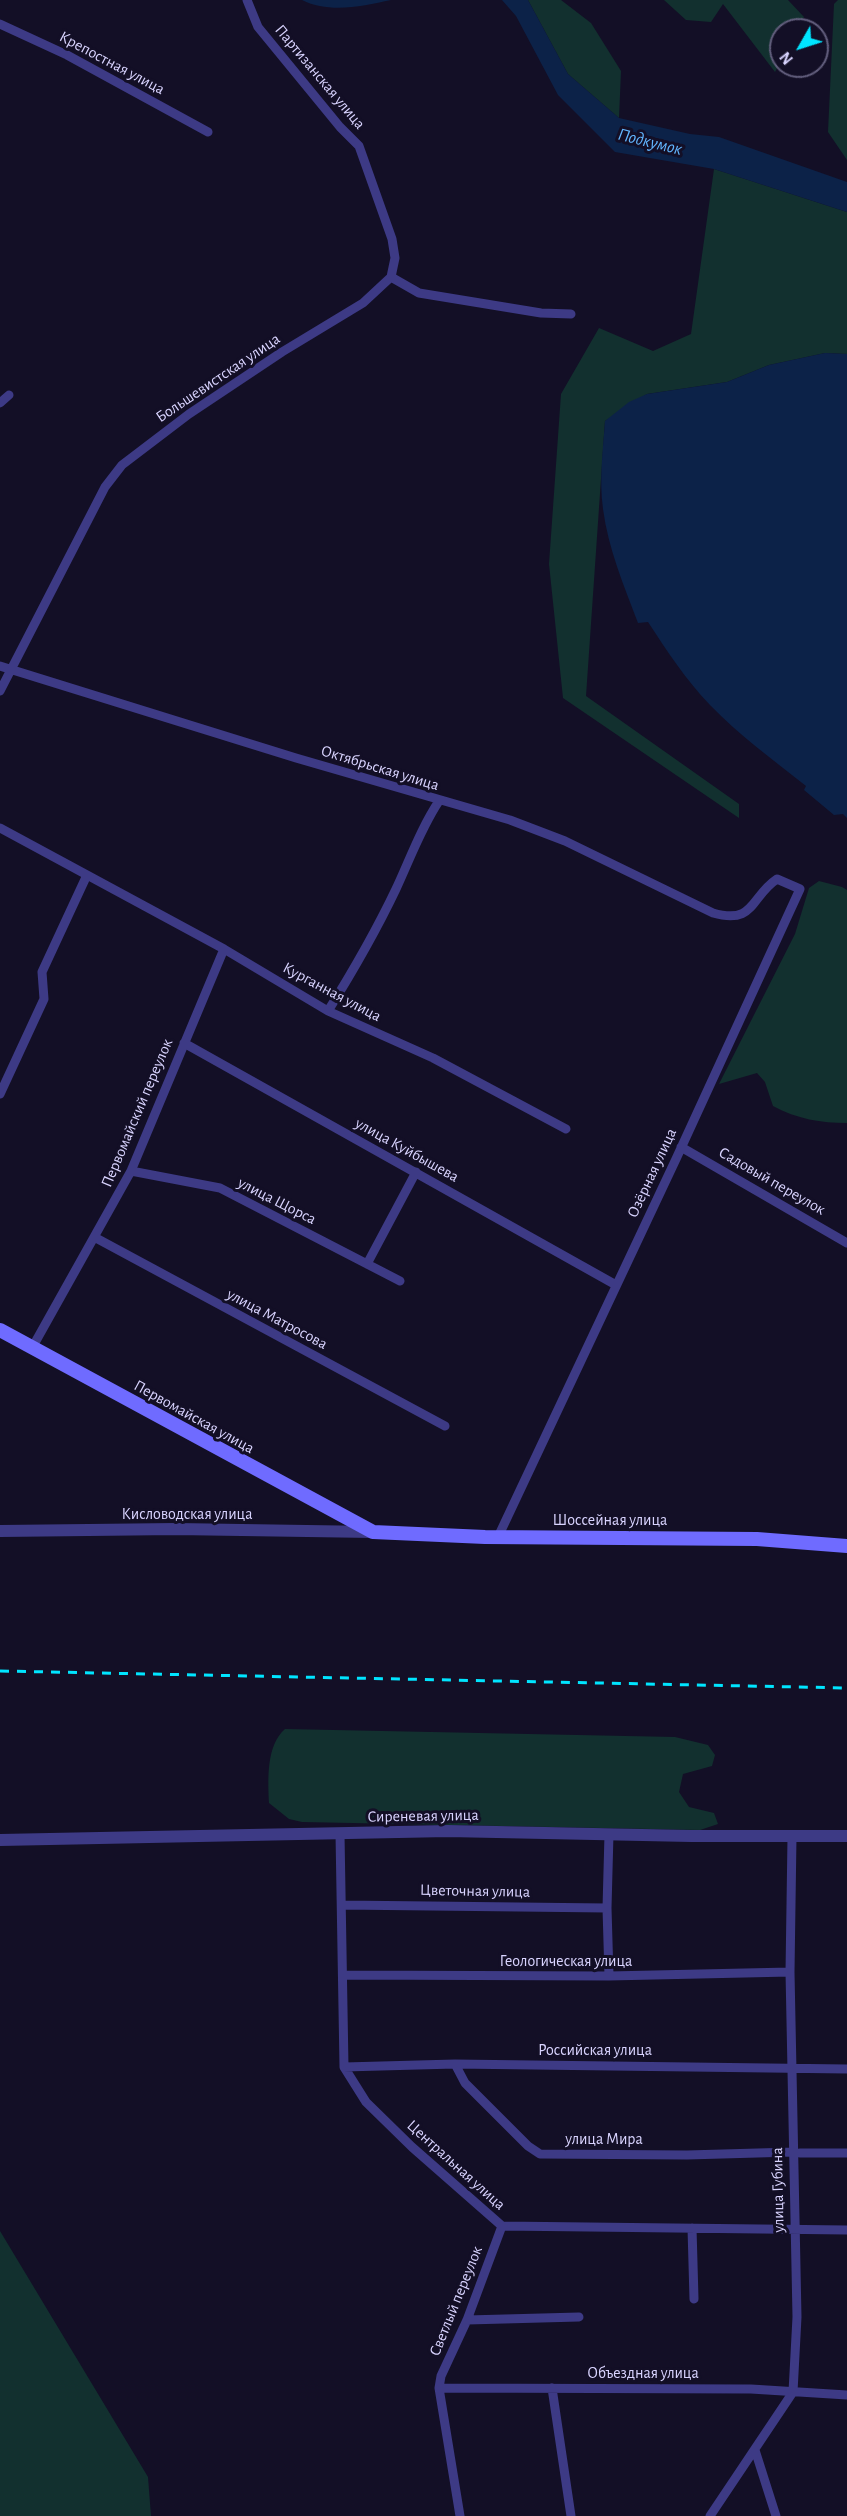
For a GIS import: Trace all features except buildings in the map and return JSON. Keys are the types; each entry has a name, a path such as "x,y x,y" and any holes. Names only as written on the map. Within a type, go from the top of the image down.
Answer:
{"main road":[{"name":"Первомайская улица","path":"0,1330 373,1532"},
{"name":"Шоссейная улица","path":"373,1532 498,1537 757,1539 847,1546"}],"street":[{"name":"Партизанская улица","path":"247,0 258,27 340,128 359,146 392,239 395,258 392,278"},
{"name":"Крепостная улица","path":"0,24 67,55 208,132"},
{"path":"392,278 419,293 542,313 570,314"},
{"name":"Большевистская улица","path":"0,691 5,668 105,488 122,465 189,414 282,352 363,303 392,278"},
{"path":"0,403 9,395"},
{"name":"Октябрьская улица","path":"5,668 440,801 510,820 565,841 713,913 734,917 742,914"},
{"path":"328,1011 369,945 415,850 426,820 440,801"},
{"name":"Курганная улица","path":"0,828 224,949 328,1011 433,1058 566,1129"},
{"path":"0,1094 44,999 42,972 87,875"},
{"name":"Озёрная улица","path":"498,1537 800,889 777,879 742,914"},
{"name":"Первомайский переулок","path":"32,1347 96,1238 131,1172 224,949"},
{"name":"улица Куйбышева","path":"184,1043 616,1285"},
{"name":"Садовый переулок","path":"681,1147 847,1243"},
{"name":"улица Щорса","path":"131,1172 220,1188 400,1281"},
{"path":"367,1264 416,1172"},
{"name":"улица Матросова","path":"96,1238 445,1426"},
{"name":"Кисловодская улица","path":"0,1531 176,1529 373,1532"},
{"name":"Сиреневая улица","path":"0,1840 448,1831 847,1836"},
{"path":"340,1834 344,2067"},
{"path":"609,1834 607,1908 609,1976"},
{"name":"улица Губина","path":"792,1837 790,1972 791,2067 796,2153 794,2230 797,2317 793,2392"},
{"name":"Цветочная улица","path":"342,1905 607,1908"},
{"name":"Геологическая улица","path":"343,1975 609,1976 790,1972"},
{"name":"Российская улица","path":"344,2067 455,2064 847,2069"},
{"name":"улица Мира","path":"455,2064 465,2083 528,2146 540,2154 847,2153"},
{"name":"Центральная улица","path":"344,2067 366,2102 412,2147 502,2226 847,2230"},
{"name":"Светлый переулок","path":"439,2388 441,2376 467,2320 502,2226"},
{"path":"692,2228 694,2299"},
{"path":"467,2320 579,2318"},
{"path":"439,2388 460,2516"},
{"name":"Объездная улица","path":"439,2388 751,2389 847,2396"},
{"path":"552,2388 571,2516"},
{"path":"710,2516 793,2392"},
{"path":"755,2450 776,2516"}],"green space":[{"path":"528,0 561,0 591,23 621,71 619,118 568,74"},
{"path":"664,0 788,0 804,17 769,18 769,64 723,4 711,22 686,20"},
{"path":"838,0 847,0 847,160 828,132 834,4"},
{"path":"714,169 847,212 847,354 825,353 769,365 727,382 647,394 605,421 586,696 739,804 739,818 563,698 549,564 561,394 599,328 653,351 691,334"},
{"path":"819,881 847,890 847,1123 809,1119 773,1106 765,1082 757,1073 719,1084 795,934 809,888"},
{"path":"285,1729 675,1737 708,1745 715,1755 712,1766 683,1774 679,1792 689,1807 714,1813 718,1824 700,1830 302,1822 289,1819 269,1803 271,1754 274,1744"},
{"path":"0,2231 148,2477 151,2516 0,2516"}],"water":[{"path":"302,0 391,0 335,8"},
{"name":"Подкумок","path":"502,0 528,0 568,74 619,118 690,134 719,137 847,182 847,212 714,169 615,152 558,95 516,16"},
{"path":"825,353 847,354 847,818 843,814 834,815 804,790 806,786 721,716 685,675 648,622 638,623 622,581 605,524 601,487 605,421 629,402 647,394 727,382 769,365"}],"railway":[{"path":"0,1671 847,1688"}]}
